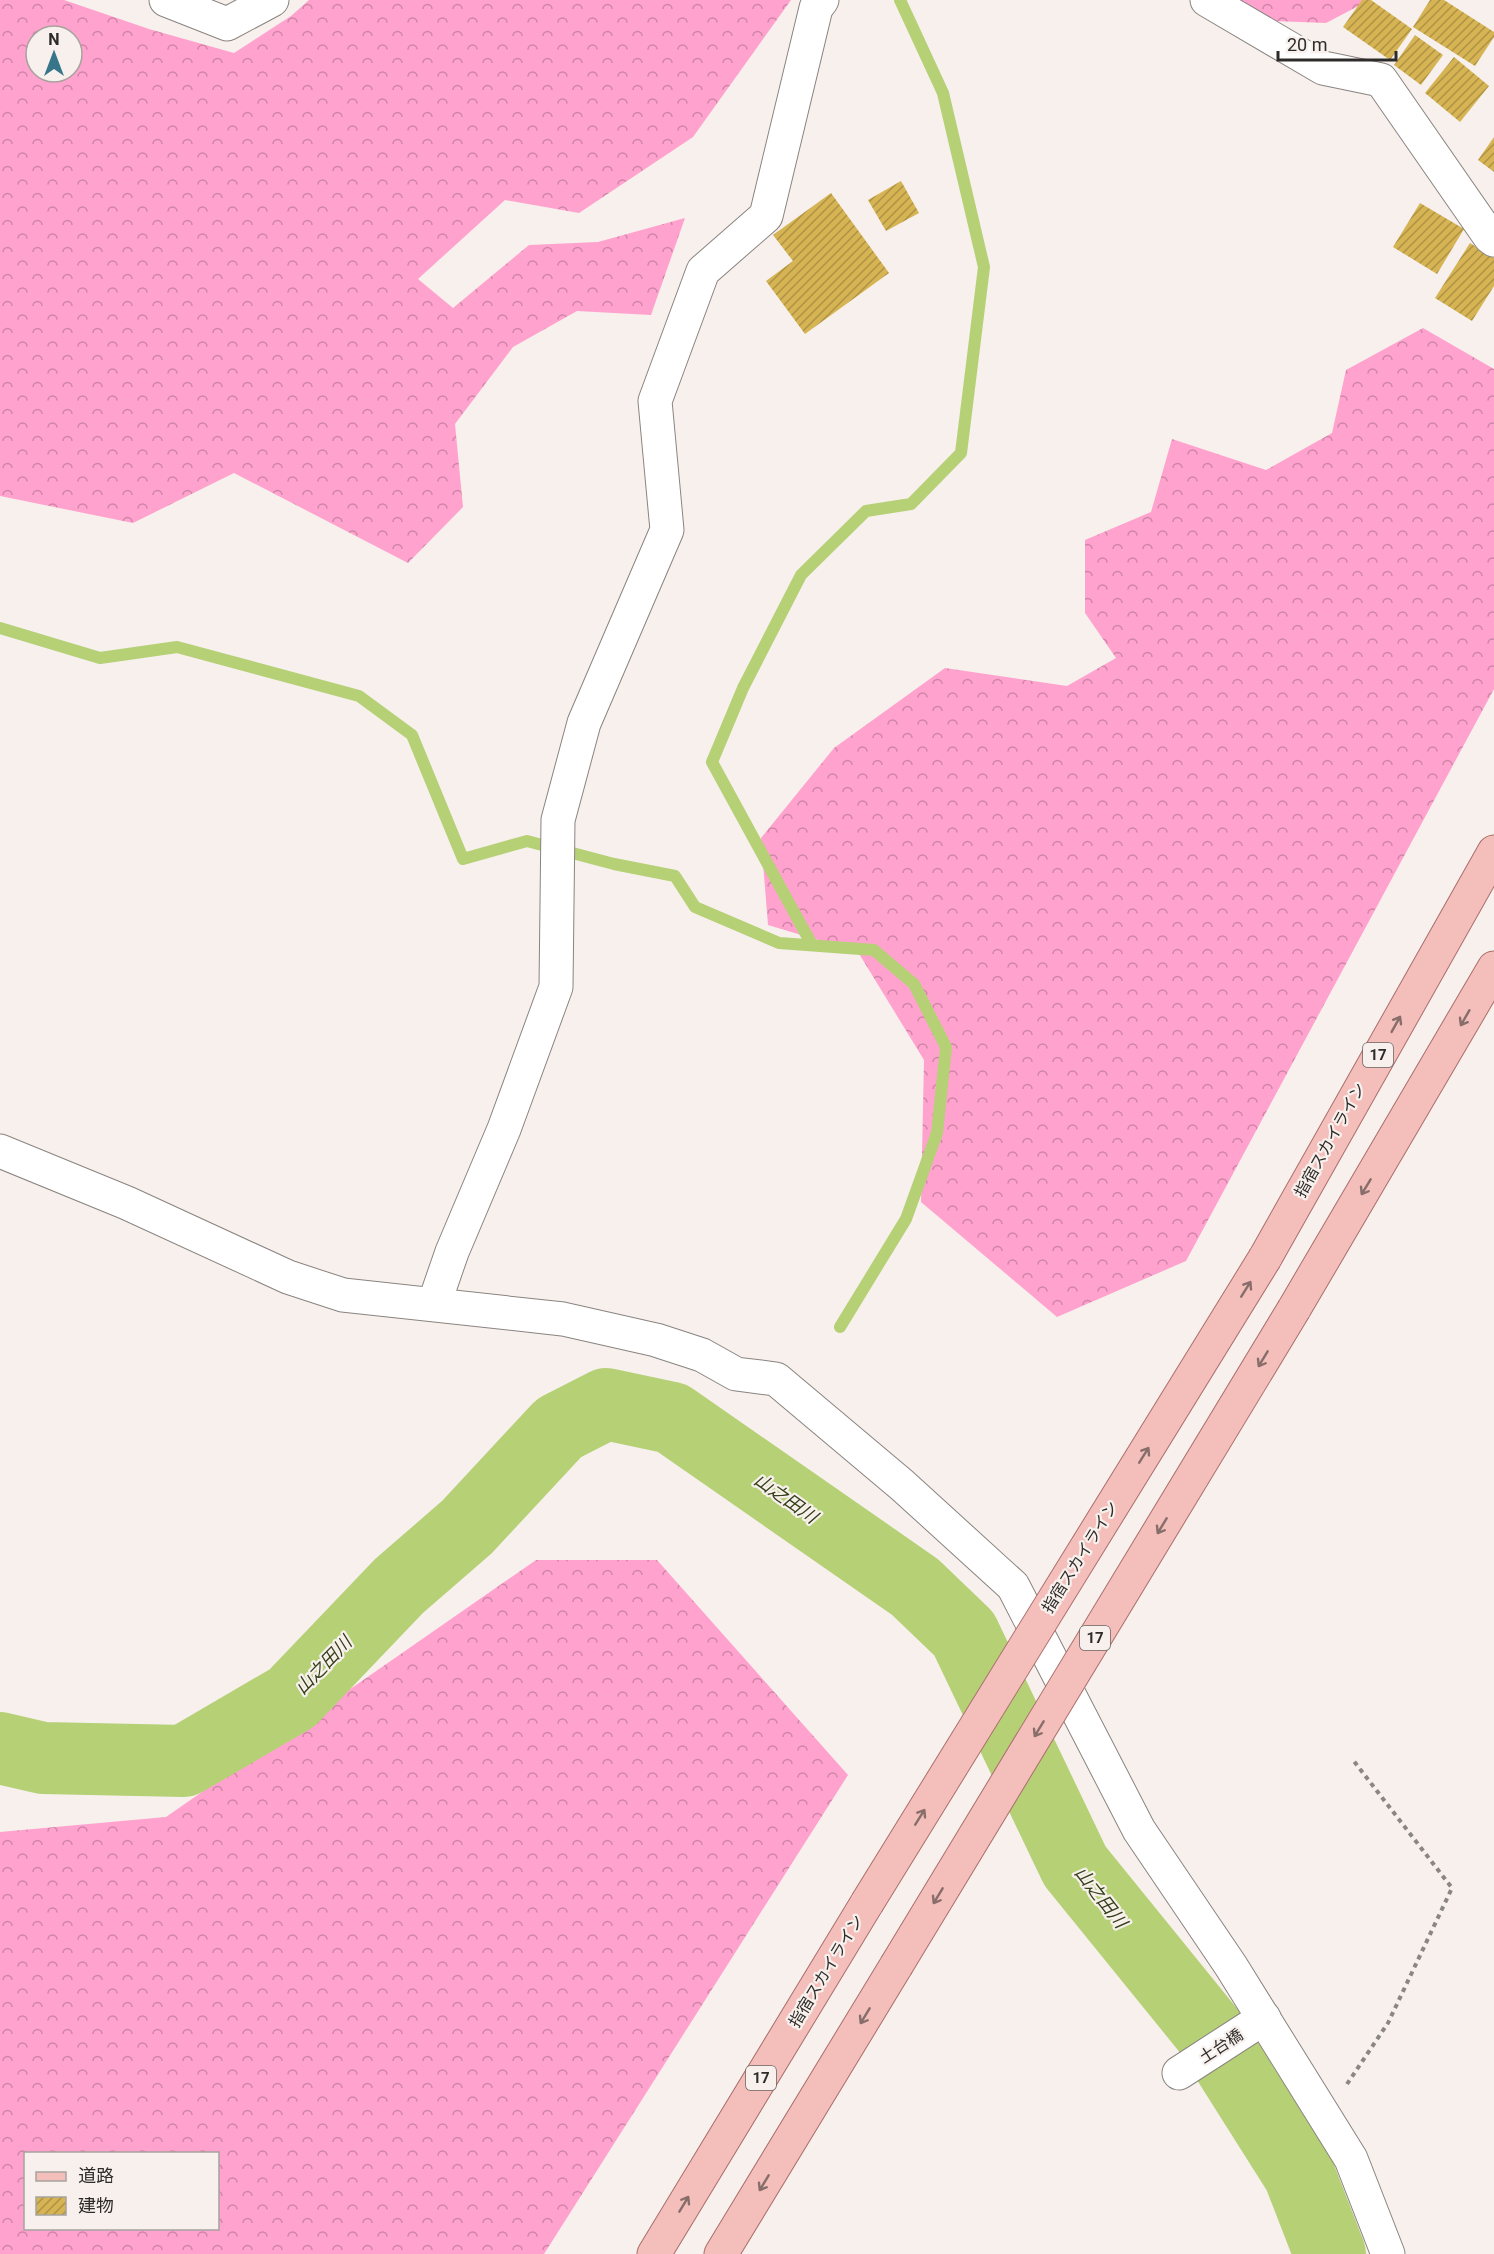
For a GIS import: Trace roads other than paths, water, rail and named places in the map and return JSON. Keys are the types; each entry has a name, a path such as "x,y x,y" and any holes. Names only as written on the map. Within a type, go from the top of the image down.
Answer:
{"main road":[{"name":"指宿スカイライン","path":"654,2254 867,1903 1265,1258 1494,852"},
{"name":"17","path":"721,2254 1293,1309 1494,968"}],"street":[{"path":"166,0 227,24 272,0"},
{"path":"434,1304 452,1252 504,1129 556,987 558,820 584,723 667,530 655,401 703,271 766,216 816,8 822,0"},
{"path":"1207,0 1323,68 1381,80 1494,240"},
{"path":"0,1151 127,1203 288,1277 343,1295 563,1319 656,1340 702,1355 736,1374 776,1379 902,1485 1013,1586 1139,1830 1264,2018 1351,2159 1388,2254"},
{"name":"土台橋","path":"1179,2073 1264,2018"}],"waterway":[{"path":"812,945 712,762 743,688 801,575 866,511 911,504 961,453 984,267 943,93 900,0"},
{"path":"0,628 100,658 177,647 359,696 412,735 463,859 527,841 614,864 675,876 695,907 779,943 874,950 914,984 946,1047 937,1133 906,1219 840,1327"},
{"name":"山之田川","path":"0,1748 43,1758 184,1761 292,1698 399,1586 467,1527 559,1428 606,1404 672,1418 915,1587 964,1634 1075,1866 1208,2030 1299,2174 1330,2254"}]}
